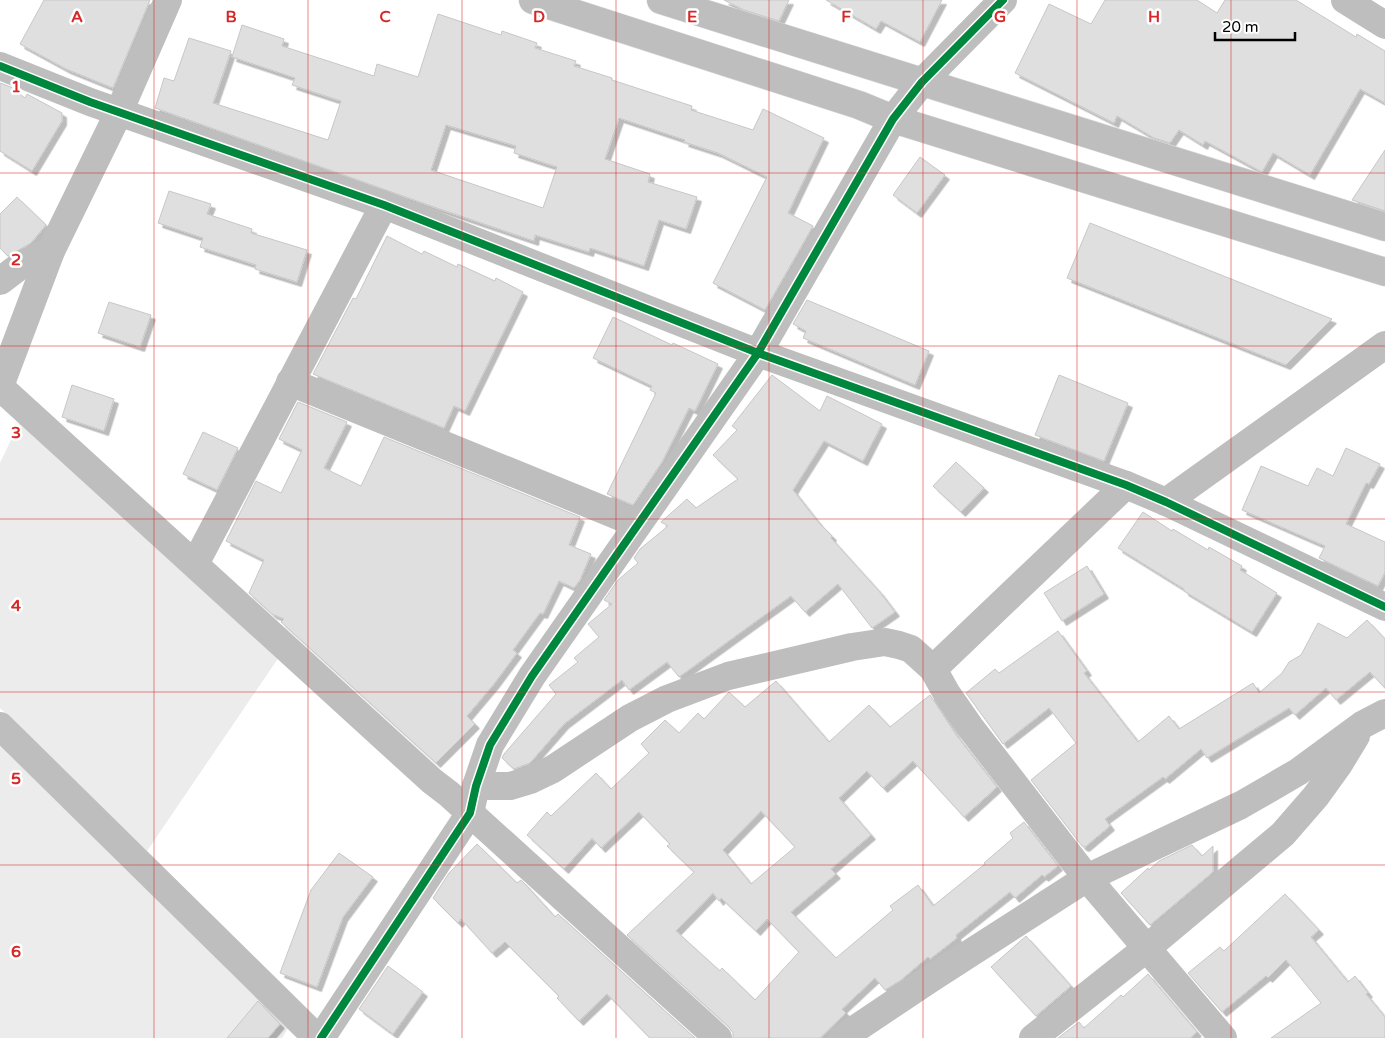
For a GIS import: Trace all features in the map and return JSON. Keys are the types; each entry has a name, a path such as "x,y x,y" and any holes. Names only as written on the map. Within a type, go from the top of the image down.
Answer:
{"street":[{"path":"168,0 120,112 51,251 0,387 432,781 449,794 718,1038"},
{"path":"533,0 859,105 892,119 1385,272"},
{"path":"661,0 1385,227"},
{"path":"321,1038 470,813 476,786 490,745 532,676 758,353 892,119 922,82 1003,0"},
{"path":"1345,0 1385,25"},
{"path":"0,66 120,112 384,205 758,353 1126,485 1166,502 1385,607"},
{"path":"195,564 384,205"},
{"path":"0,281 21,265 51,251"},
{"path":"1166,502 1385,345"},
{"path":"290,382 638,524"},
{"path":"933,668 1126,485"},
{"path":"476,786 510,786 530,780 553,769 630,718 667,699 728,676 852,647 885,642 910,649 933,668 947,694 970,727 1087,878 1223,1038"},
{"path":"842,1038 1087,878 1241,804 1298,772 1374,719"},
{"path":"1033,1038 1147,948 1283,834 1316,796 1374,719"},
{"path":"0,726 317,1038"}],"shaded area":[{"path":"19,423 279,657 147,851 0,708 0,463"},
{"path":"0,746 290,1025 282,1038 0,1038"}],"building":[{"path":"44,0 150,0 113,88 66,69 20,44"},
{"path":"724,0 789,0 779,21 744,10"},
{"path":"826,0 942,0 920,42 881,21 876,29"},
{"path":"1105,0 1197,0 1217,13 1225,0 1296,0 1356,37 1357,34 1385,51 1385,103 1360,89 1310,175 1273,153 1262,172 1205,141 1203,145 1179,130 1170,143 1154,138 1117,116 1114,123 1015,73 1049,4 1091,24"},
{"path":"438,14 501,35 502,31 537,43 535,48 576,61 574,66 692,106 691,110 753,130 763,109 824,138 788,213 813,226 765,310 713,283 767,177 718,153 619,118 605,159 650,174 648,182 697,197 686,229 659,220 644,266 590,248 589,252 535,235 534,241 155,108 164,78 174,81 189,38 231,51 213,103 328,140 341,101 292,85 295,78 232,57 242,25 284,39 282,46 374,76 377,64 418,77","holes":["446,125 516,146 514,153 557,167 543,208 431,170"]},
{"path":"0,83 11,87 25,98 27,94 62,113 62,121 32,171 0,151"},
{"path":"1385,150 1385,211 1352,200"},
{"path":"920,157 945,175 917,213 893,195"},
{"path":"169,191 211,204 207,214 252,229 251,233 307,250 297,282 255,269 256,265 200,247 203,238 158,223"},
{"path":"17,197 46,225 31,243 8,256 0,248 0,214"},
{"path":"1090,223 1332,319 1286,365 1067,278"},
{"path":"387,236 422,254 424,251 457,267 458,264 495,281 496,278 523,292 465,411 454,406 444,428 313,374 353,298 356,299"},
{"path":"807,300 929,351 915,385 803,338 806,331 793,324"},
{"path":"109,302 151,315 140,347 98,333"},
{"path":"613,317 718,364 695,411 689,408 662,462 633,505 607,494 656,393 650,390 652,386 593,358"},
{"path":"772,375 820,411 827,396 882,424 863,461 824,441 793,490 819,523 832,536 831,538 879,591 895,612 872,628 838,584 805,612 791,596 679,677 667,662 629,690 622,680 564,724 530,763 514,769 502,758 504,754 556,694 549,685 578,662 574,658 599,637 588,624 612,604 604,600 618,580 638,563 634,558 640,549 668,526 661,522 687,499 696,508 738,479 713,455 737,430 732,426"},
{"path":"1059,375 1128,403 1104,461 1035,435"},
{"path":"72,385 114,399 104,431 62,417"},
{"path":"298,402 347,422 324,468 361,486 384,437 580,517 569,545 591,554 580,580 574,588 559,581 543,614 540,613 513,650 517,653 467,716 475,724 436,763 281,622 284,619 272,614 249,593 264,560 226,541 256,481 281,493 302,450 279,439"},
{"path":"203,432 238,448 217,490 183,474"},
{"path":"1346,448 1380,464 1369,484 1366,483 1346,524 1385,542 1385,572 1378,586 1319,558 1325,546 1242,510 1261,466 1308,486 1317,468 1333,476"},
{"path":"956,462 984,488 961,512 933,486"},
{"path":"1143,512 1172,531 1173,529 1208,550 1209,547 1242,566 1240,570 1277,593 1252,632 1118,548"},
{"path":"1087,566 1104,594 1062,621 1044,593"},
{"path":"1367,620 1385,639 1385,688 1370,672 1336,700 1326,688 1295,715 1289,708 1207,758 1201,749 1165,779 1163,777 1105,819 1110,826 1085,847 1082,846 1031,780 1076,743 1049,708 1003,744 966,693 995,669 999,673 1058,631 1087,671 1084,673 1138,742 1169,716 1179,729 1253,683 1259,693 1282,673 1289,662 1301,655 1318,623 1347,638"},
{"path":"776,681 829,742 869,705 890,727 930,695 957,736 997,787 964,817 913,761 883,788 867,771 839,798 871,835 831,869 836,874 791,912 836,958 893,910 890,906 918,885 933,906 985,864 1013,838 1010,833 1024,822 1058,866 1044,877 1042,875 1015,898 1010,892 956,935 957,938 930,959 928,957 901,980 885,990 875,978 842,1009 846,1013 820,1038 733,1038 733,1033 728,1026 627,935 694,872 667,846 670,844 639,812 601,848 592,838 564,869 527,835 547,812 551,816 596,773 611,789 649,753 641,744 665,720 679,733 698,713 704,719 729,692 745,707","holes":["761,811 795,847 751,884 723,850","713,893 719,901 721,898 756,931 767,919 799,952 755,1000 722,968 720,971 676,931"]},
{"path":"477,844 517,883 521,880 555,917 558,914 695,1038 650,1038 607,994 579,1021 557,998 559,996 505,942 492,953 461,919 458,923 433,898 449,873"},
{"path":"1192,845 1202,856 1213,846 1213,872 1150,925 1121,893 1148,868 1149,870 1159,861"},
{"path":"339,853 373,877 343,917 317,987 280,973 311,890"},
{"path":"1285,894 1319,930 1311,937 1348,982 1355,976 1368,993 1366,994 1385,1017 1385,1038 1271,1038 1321,1003 1286,960 1268,978 1266,976 1222,1012 1188,973 1220,947 1224,951"},
{"path":"1026,936 1071,986 1036,1016 991,967"},
{"path":"388,966 423,992 393,1034 359,1009"},
{"path":"1148,974 1197,1032 1190,1038 1058,1038 1079,1022 1084,1028"},
{"path":"258,1001 280,1024 268,1038 227,1038"}],"cycle path":[{"path":"321,1038 470,813 476,786 490,745 532,676 758,353 893,119 922,82 1003,0"},
{"path":"0,66 90,102 384,205 758,353 1126,485 1166,502 1385,607"}]}
